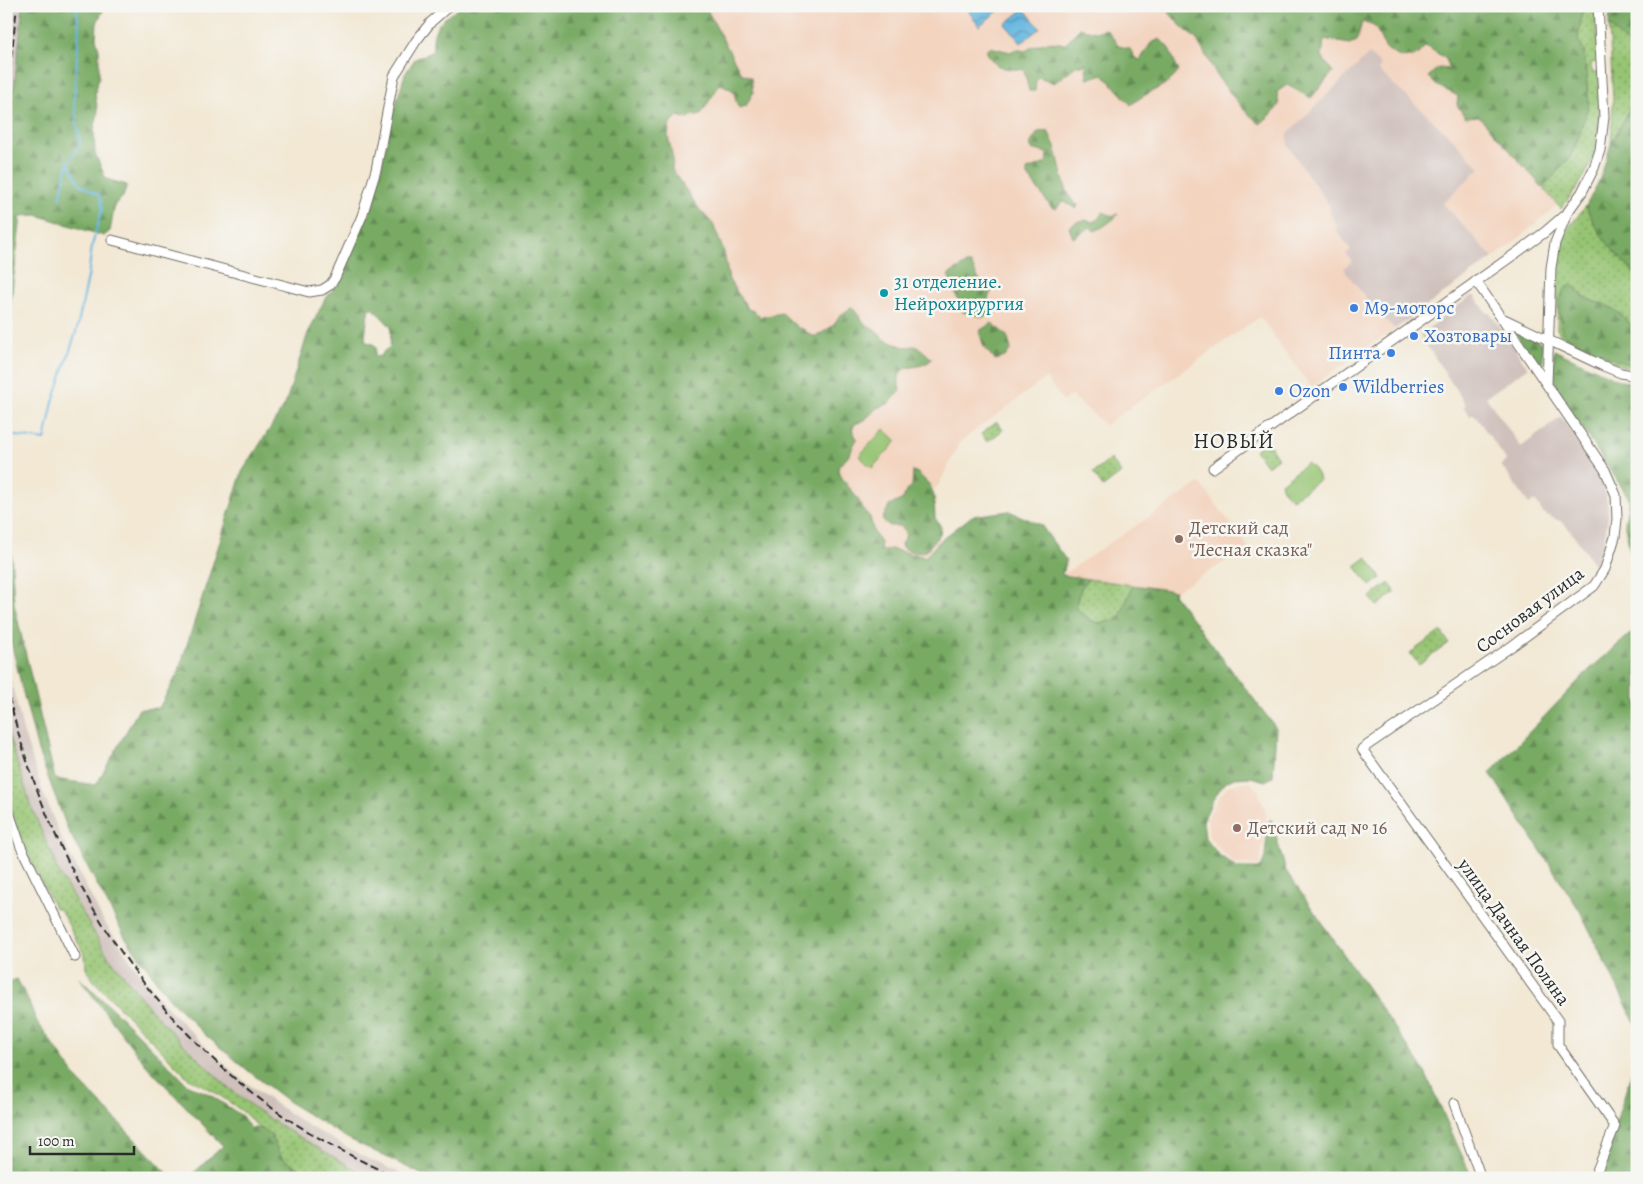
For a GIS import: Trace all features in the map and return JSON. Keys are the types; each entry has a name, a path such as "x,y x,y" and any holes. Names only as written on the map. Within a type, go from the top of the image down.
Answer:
{"street":[{"path":"112,240 309,292 317,292 330,285 355,234 370,195 394,76 421,34 449,6"},
{"path":"1213,468 1545,232 1567,213 1582,192 1594,168 1600,150 1604,117 1599,22 1600,6"},
{"path":"1547,384 1550,268 1555,243 1567,213"},
{"name":"Сосновая улица","path":"1396,726 1592,588 1605,569 1615,537 1617,519 1616,494 1605,470 1476,281"},
{"path":"1502,318 1608,367 1622,373 1637,376"},
{"name":"улица Дачная Поляна","path":"1396,726 1362,750 1558,1021 1558,1045 1615,1126 1594,1178"},
{"path":"6,804 21,847 75,957"},
{"path":"1454,1103 1481,1178"}],"shaded area":[{"path":"7,6 23,6 8,142 6,190"},
{"path":"609,6 1583,6 1578,40 1589,104 1577,142 1570,157 1543,188 1558,204 1493,258 1443,203 1480,168 1453,139 1377,70 1288,146 1331,206 1330,212 1338,227 1335,229 1351,250 1352,261 1377,312 1395,329 1311,387 1260,317 1105,425 1071,395 1063,401 1046,378 961,441 938,486 914,505 941,540 925,557 882,587 564,95"},
{"path":"1369,54 1381,65 1378,70 1453,139 1480,168 1443,203 1493,258 1395,329 1377,312 1345,271 1344,268 1352,261 1346,254 1351,250 1335,229 1338,227 1330,212 1330,206 1288,146 1288,133"},
{"path":"1471,296 1475,296 1487,313 1490,313 1528,368 1486,397 1521,447 1561,417 1602,478 1608,505 1608,518 1603,547 1596,567 1570,530 1560,521 1544,514 1535,501 1529,504 1501,465 1506,461 1505,458 1474,414 1470,416 1463,407 1466,405 1420,335"},
{"name":"Детский сад \"Лесная сказка\"","path":"1200,483 1249,548 1175,591 1062,575"},
{"path":"6,662 24,734 59,833 103,920 136,968 166,1006 236,1075 312,1128 369,1159 411,1178 370,1178 283,1128 257,1110 230,1089 182,1043 152,1011 108,956 56,868 54,857 30,803 6,727"},
{"name":"Детский сад № 16","path":"1248,781 1258,790 1267,816 1260,865 1235,864 1209,837 1207,819 1216,801 1228,786"}],"green space":[{"path":"23,6 105,6 97,23 96,38 99,49 99,77 95,93 98,114 94,129 95,153 106,179 127,185 123,197 115,204 110,231 104,236 37,215 21,216 8,327 6,328 8,142"},
{"path":"463,6 705,6 741,73 751,77 753,93 746,106 739,108 733,91 720,84 701,114 687,119 678,116 670,124 668,136 673,159 672,170 700,210 713,224 724,252 729,280 749,310 752,310 761,317 782,313 798,328 803,329 812,336 817,336 834,325 839,316 852,307 866,325 876,330 883,339 904,347 915,346 920,348 932,359 920,366 903,370 899,380 900,391 888,404 877,408 865,420 855,424 852,429 857,439 848,456 839,465 838,471 870,517 874,533 881,543 880,551 891,549 925,557 941,540 972,516 1009,511 1041,525 1066,560 1062,575 1089,579 1083,585 1076,608 1096,623 1120,617 1133,585 1175,591 1174,595 1276,728 1273,777 1265,781 1251,777 1234,778 1224,783 1212,801 1203,821 1205,838 1219,855 1237,868 1261,868 1265,857 1268,822 1271,819 1286,871 1424,1070 1472,1178 429,1178 347,1138 293,1105 204,1034 169,998 125,937 68,830 38,751 6,621 6,452 14,604 55,779 96,785 139,709 159,708 178,673 242,472 285,405 308,333 324,301 337,284 374,203 392,116 405,74 415,59 433,51 434,35 439,24","holes":["373,308 391,327 390,347 378,357 375,355 376,347 366,342 365,338 369,309"]},
{"path":"1163,6 1583,6 1578,40 1584,51 1589,104 1577,142 1570,157 1543,188 1479,116 1465,117 1457,105 1458,96 1436,85 1428,77 1438,68 1450,69 1446,59 1426,46 1416,56 1401,58 1385,48 1374,26 1362,22 1357,41 1349,44 1324,39 1322,57 1333,72 1311,98 1287,85 1277,92 1279,105 1260,124 1244,110 1219,79 1197,40"},
{"path":"1583,6 1595,6 1599,62 1591,63 1592,72 1599,72 1599,133 1595,153 1589,168 1561,209 1543,188 1570,157 1577,142 1588,104 1584,51 1577,40"},
{"path":"1610,6 1637,6 1637,49 1628,45 1609,25"},
{"path":"1609,25 1628,45 1637,49 1637,96 1611,144 1613,100"},
{"path":"1080,28 1095,32 1106,29 1119,46 1130,49 1135,58 1140,60 1151,43 1160,39 1168,47 1179,71 1169,82 1131,105 1103,74 1087,79 1086,64 1076,66 1054,83 1039,77 1036,80 1035,91 1029,91 1024,70 997,65 989,57 986,50 990,47 1011,52 1015,49 1025,51 1045,43 1065,44"},
{"path":"1637,96 1637,275 1607,243 1595,225 1586,206 1600,179 1611,144"},
{"path":"1048,131 1055,146 1069,196 1078,205 1076,209 1063,201 1056,209 1051,207 1027,175 1027,170 1046,163 1047,153 1031,149 1030,144 1038,132"},
{"path":"1586,206 1595,225 1607,243 1637,275 1637,334 1623,316 1603,304 1596,303 1584,296 1573,285 1561,299 1560,313 1569,339 1629,364 1637,364 1637,369 1624,367 1566,340 1557,329 1558,249 1565,232"},
{"path":"1103,212 1113,216 1118,214 1100,229 1094,231 1090,227 1073,238 1069,227 1080,221 1092,222 1097,220"},
{"path":"966,264 971,264 979,280 992,289 988,299 991,309 990,315 984,317 963,312 948,275"},
{"path":"1573,285 1584,297 1613,309 1632,327 1637,336 1637,364 1615,360 1563,334 1560,317 1561,296 1566,288"},
{"path":"992,323 1007,336 1011,349 1005,357 995,360 984,347 979,331"},
{"path":"1512,328 1542,343 1544,376"},
{"path":"1554,350 1621,381 1637,383 1637,593 1625,523 1629,498 1552,384"},
{"path":"997,422 1003,430 987,442 981,434"},
{"path":"884,429 897,441 872,468 859,456"},
{"path":"1267,441 1278,458 1267,466 1255,450"},
{"path":"1111,459 1121,473 1103,487 1093,473"},
{"path":"1307,463 1315,470 1319,480 1293,499 1282,488 1281,483"},
{"path":"913,471 918,473 930,485 934,496 935,518 941,527 940,534 926,551 916,553 902,548 901,544 906,535 901,526 890,526 882,520 889,506 903,499 907,489 912,486"},
{"path":"1367,557 1381,578 1370,586 1355,566"},
{"path":"1089,579 1133,585 1120,617 1106,622 1096,622 1076,608 1083,585"},
{"path":"1389,583 1396,592 1377,606 1370,597"},
{"path":"1637,628 1637,1027 1580,911 1490,773 1590,669"},
{"path":"1441,631 1449,643 1419,665 1410,653"},
{"path":"6,727 30,803 54,857 56,868 108,956 152,1011 230,1089 257,1110 284,1128 370,1178 317,1178 283,1159 272,1136 258,1127 242,1111 213,1091 188,1078 93,980 86,968 85,956 61,911 54,907 32,863 12,815 6,785"},
{"path":"79,978 121,1017 188,1085 209,1094 242,1116 250,1128 265,1130 272,1138 283,1158 317,1178 188,1178 223,1146 145,1064"},
{"path":"17,979 36,1020 78,1080 172,1178 6,1178 6,983"},
{"path":"1637,1054 1637,1178 1599,1178"}],"water":[{"path":"965,6 994,6 998,11 979,26"},
{"path":"1024,9 1040,28 1021,43 1005,24"}],"waterway":[{"path":"60,198 68,163 80,144 74,102 79,26 76,6"},
{"path":"6,437 10,435 45,440 53,402 77,329 88,277 92,246 102,209 100,196 80,184 68,163"}],"railway":[{"path":"6,105 17,6"},
{"path":"6,685 22,744 41,801 66,856 94,910 127,960 164,1007 205,1051 268,1105 321,1139 397,1178"}],"place":[{"name":"31 отделение. Нейрохирургия","path":"884,293"},
{"name":"М9-моторс","path":"1354,308"},
{"name":"Хозтовары","path":"1414,336"},
{"name":"Пинта","path":"1391,353"},
{"name":"Wildberries","path":"1343,387"},
{"name":"Ozon","path":"1279,391"},
{"name":"Детский сад \"Лесная сказка\"","path":"1179,539"},
{"name":"Детский сад № 16","path":"1237,828"}],"district":[{"name":"НОВЫЙ","path":"1234,441"}]}
